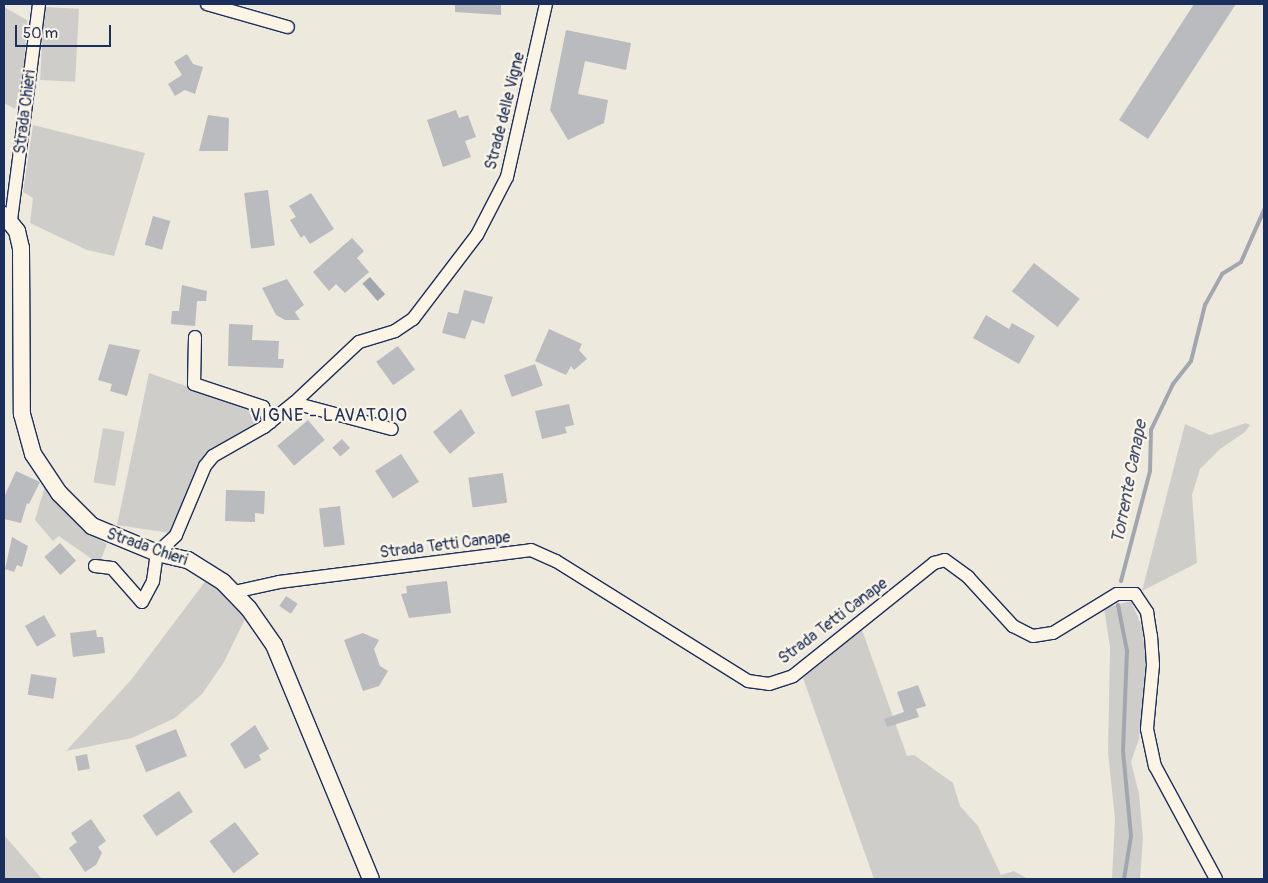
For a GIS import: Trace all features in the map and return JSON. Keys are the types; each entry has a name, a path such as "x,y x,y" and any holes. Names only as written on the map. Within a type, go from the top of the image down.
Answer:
{"main road":[{"name":"Strada Chieri","path":"8,217 21,248 22,414 33,454 59,493 92,526 157,553 188,560 234,592 274,645 371,879"}],"street":[{"name":"Strada Chieri","path":"8,217 39,4"},
{"path":"207,4 288,27"},
{"name":"Strade delle Vigne","path":"157,553 176,535 205,466 223,448 270,422 294,403 359,342 395,331 413,319 477,235 507,176 516,148 546,4"},
{"path":"195,338 194,384 264,407 270,422"},
{"path":"294,403 392,429"},
{"name":"Strada Tetti Canape","path":"234,592 279,582 531,550 556,561 748,681 768,684 793,676 934,563 945,560 968,576 1013,626 1033,636 1053,633 1119,594 1136,594 1147,612 1154,665 1147,729 1156,766 1216,879"},
{"path":"95,566 112,568 142,602 153,582 157,553"}],"shaded area":[{"path":"4,7 27,20 23,82 15,109 4,103"},
{"path":"44,7 79,9 75,82 40,80"},
{"path":"33,125 145,153 114,256 87,250 30,223 33,198 23,192"},
{"path":"370,277 385,294 378,301 362,284"},
{"path":"149,373 260,412 263,421 218,446 170,533 117,525"},
{"path":"1246,423 1250,425 1245,432 1220,449 1200,469 1192,495 1197,563 1142,591 1185,424 1210,435"},
{"path":"103,428 125,432 115,486 93,482"},
{"path":"45,486 82,530 107,544 99,564 59,536 53,541 35,520"},
{"path":"207,579 246,617 224,662 202,694 175,718 132,738 66,751 131,680"},
{"path":"1131,601 1142,627 1146,660 1139,739 1131,762 1139,794 1143,838 1140,879 1112,879 1115,819 1108,752 1110,647 1104,608"},
{"path":"862,630 907,756 914,755 953,783 960,806 978,826 1001,875 1014,871 1028,879 874,879 803,678"},
{"path":"4,835 42,879 4,879"}],"building":[{"path":"455,4 501,4 501,15 455,12"},
{"path":"1194,4 1236,4 1148,139 1119,120"},
{"path":"566,30 631,43 626,70 585,61 578,94 608,100 604,123 568,140 550,110"},
{"path":"187,54 193,64 203,67 195,94 185,90 175,96 168,84 182,75 174,62"},
{"path":"456,110 459,118 468,115 476,137 465,141 471,157 443,167 427,120"},
{"path":"208,115 229,118 228,151 199,151"},
{"path":"268,190 275,246 251,249 244,193"},
{"path":"311,193 334,229 310,244 304,235 301,238 290,220 296,217 289,206"},
{"path":"153,216 170,221 162,250 145,245"},
{"path":"352,238 364,251 357,258 369,272 345,293 336,284 329,291 313,272"},
{"path":"1034,263 1080,299 1058,327 1012,291"},
{"path":"287,279 304,305 295,312 300,320 285,320 276,315 262,288"},
{"path":"182,285 207,291 206,301 197,301 195,326 171,324 172,311 179,311"},
{"path":"464,290 493,297 484,324 472,320 465,339 442,333 448,312 458,314"},
{"path":"986,315 1009,329 1012,323 1035,336 1019,364 973,338"},
{"path":"229,324 253,325 252,340 279,341 278,359 284,359 283,368 228,366"},
{"path":"549,329 582,344 579,350 587,359 574,370 571,366 566,375 535,361"},
{"path":"109,344 140,350 127,396 110,391 112,384 98,380"},
{"path":"398,346 415,369 393,385 376,362"},
{"path":"535,364 543,386 512,397 504,375"},
{"path":"569,404 574,425 565,427 567,433 542,439 535,411"},
{"path":"461,409 475,433 450,454 433,432"},
{"path":"308,420 325,440 294,466 277,446"},
{"path":"342,439 350,448 340,457 332,448"},
{"path":"401,454 419,482 393,499 375,471"},
{"path":"16,471 40,482 29,504 27,503 21,523 4,519 4,497"},
{"path":"503,473 507,503 473,508 468,478"},
{"path":"226,490 265,491 264,514 255,513 255,522 225,521"},
{"path":"340,506 345,545 324,547 319,509"},
{"path":"12,537 28,546 22,567 17,565 14,572 5,569"},
{"path":"60,543 76,561 60,575 44,557"},
{"path":"447,581 451,613 409,618 401,594 407,593 406,586"},
{"path":"286,596 298,604 291,614 279,606"},
{"path":"44,615 56,636 37,647 25,626"},
{"path":"96,630 97,637 103,637 105,653 73,657 70,633"},
{"path":"363,633 379,640 374,649 380,666 388,671 379,686 363,691 344,640"},
{"path":"31,674 57,678 53,699 28,695"},
{"path":"918,685 926,706 916,709 919,717 887,727 884,719 904,712 897,692"},
{"path":"255,725 269,749 259,755 261,760 245,769 230,744"},
{"path":"176,729 187,756 146,772 135,745"},
{"path":"87,754 90,769 78,771 75,756"},
{"path":"179,791 193,812 157,836 143,816"},
{"path":"91,819 106,841 98,847 102,853 96,865 85,872 69,848 77,842 71,833"},
{"path":"235,822 259,854 234,873 209,841"}],"waterway":[{"name":"Torrente Canape","path":"1121,581 1150,471 1151,430 1173,384 1191,361 1205,305 1222,274 1241,262 1264,210"},
{"name":"Torrente Canape","path":"1118,605 1127,651 1123,751 1131,836 1124,879"}],"district":[{"name":"VIGNE - LAVATOIO","path":"329,416"}]}
